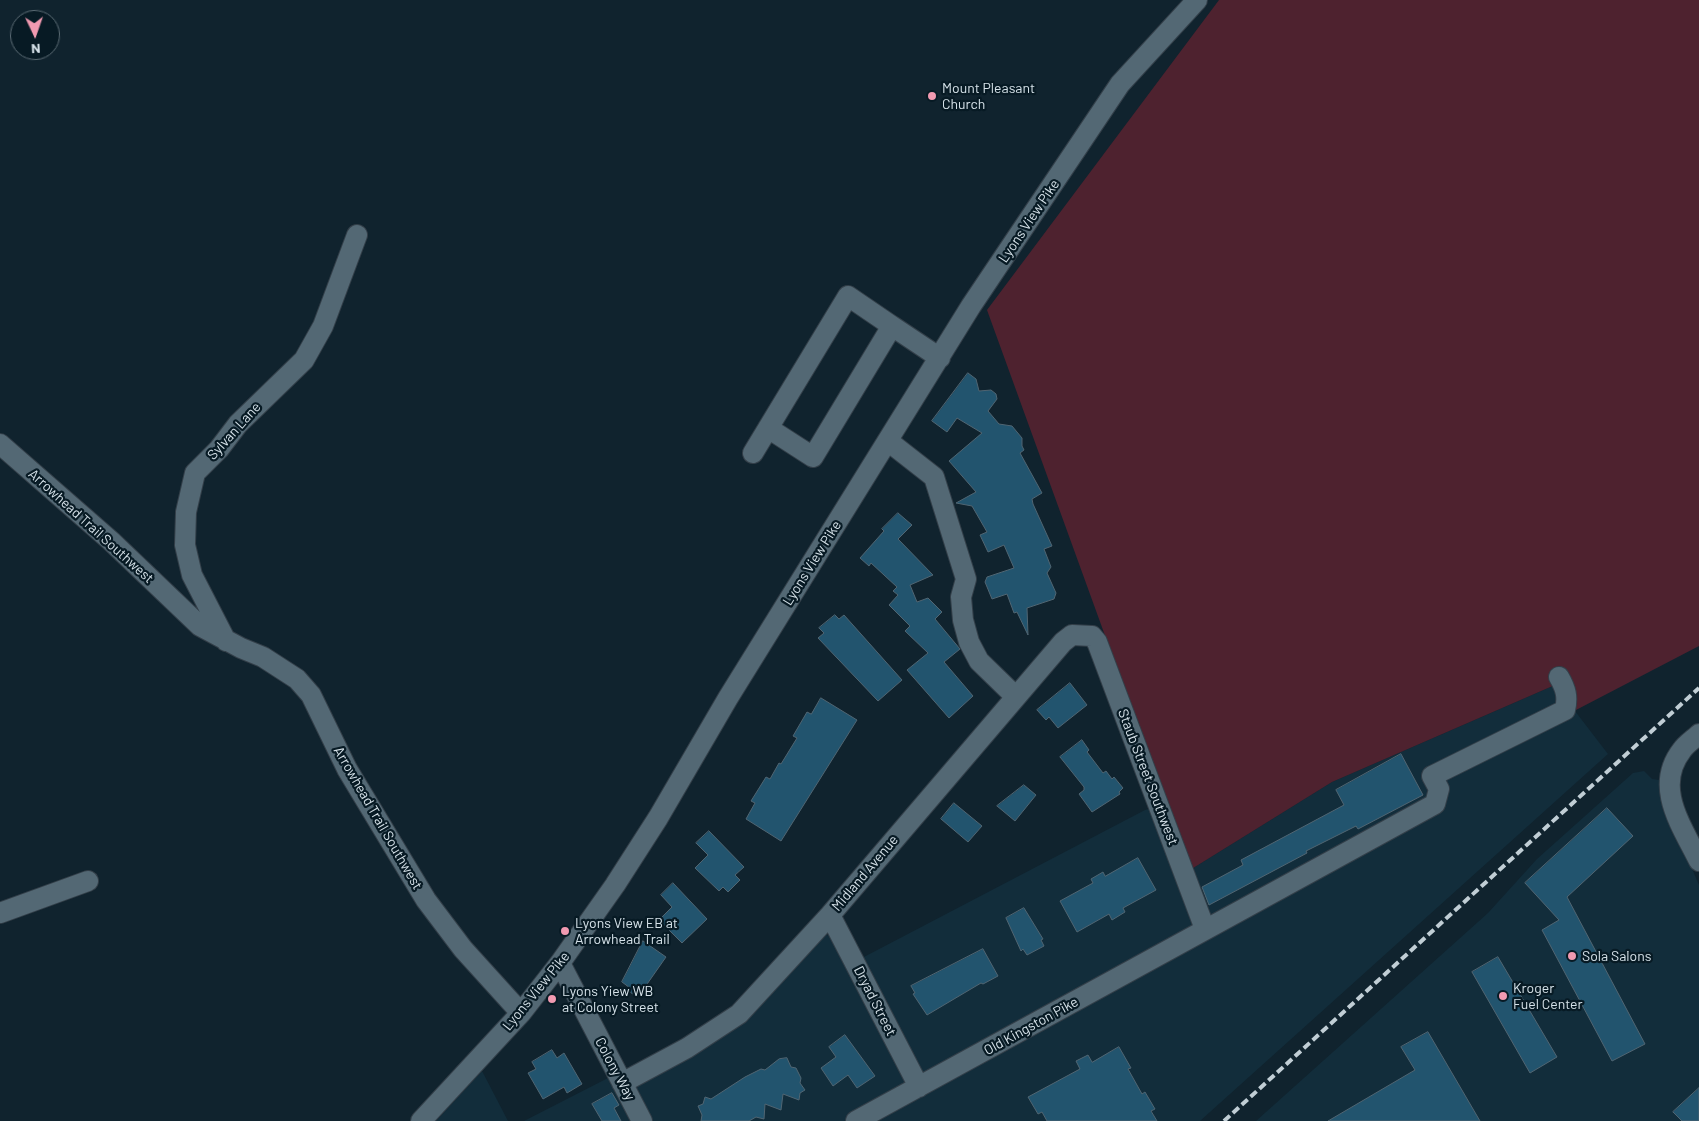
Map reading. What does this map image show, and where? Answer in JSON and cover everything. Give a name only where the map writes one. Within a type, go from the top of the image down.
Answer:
[{"type":"street","name":"Lyons View Pike","points":[[421,1121],[521,1013],[560,964],[658,818],[728,698],[971,306],[1120,84],[1197,0]]},
{"type":"street","name":"Sylvan Lane","points":[[226,641],[192,575],[184,545],[186,512],[196,473],[219,449],[238,424],[304,360],[323,326],[357,235]]},
{"type":"street","points":[[753,453],[848,296],[940,358]]},
{"type":"street","points":[[768,428],[813,457],[892,326]]},
{"type":"street","points":[[888,441],[934,477],[966,579],[962,597],[963,620],[969,642],[979,661],[1015,696]]},
{"type":"street","name":"Arrowhead Trail Southwest","points":[[0,444],[110,541],[200,626],[282,668],[297,679],[311,695],[347,769],[426,900],[463,950],[521,1013]]},
{"type":"street","name":"Midland Avenue","points":[[622,1083],[687,1048],[739,1014],[830,915],[1063,642],[1072,634],[1082,634]]},
{"type":"street","name":"Staub Street Southwest","points":[[1082,634],[1092,636],[1096,642],[1205,929]]},
{"type":"street","name":"Old Kingston Pike","points":[[856,1121],[1435,804],[1439,789],[1432,776],[1565,710],[1568,700],[1566,689],[1559,677]]},
{"type":"street","points":[[1699,734],[1682,750],[1668,776],[1670,797],[1699,861]]},
{"type":"street","points":[[0,913],[88,880]]},
{"type":"street","name":"Dryad Street","points":[[830,915],[919,1087]]},
{"type":"street","name":"Colony Way","points":[[560,964],[642,1121]]},
{"type":"shaded area","points":[[1219,0],[1699,0],[1699,646],[1576,710],[1555,685],[1332,782],[1190,870],[987,310]]},
{"type":"shaded area","points":[[1555,685],[1608,754],[1200,1121],[524,1121],[610,1077],[635,1085],[826,935],[832,936],[862,958],[1145,810],[1166,804],[1190,870],[1332,782]]},
{"type":"shaded area","points":[[1644,771],[1652,779],[1659,780],[1662,799],[1699,885],[1699,1121],[1256,1121],[1488,913],[1537,859],[1633,773]]},
{"type":"shaded area","points":[[482,1071],[508,1121],[435,1121],[437,1120]]},
{"type":"building","points":[[968,373],[976,379],[979,391],[991,390],[996,394],[997,399],[988,411],[999,424],[1012,426],[1022,438],[1024,450],[1020,453],[1042,493],[1032,499],[1052,546],[1044,549],[1051,567],[1047,573],[1056,593],[1054,599],[1027,608],[1028,635],[1017,612],[1014,613],[1007,594],[992,599],[985,582],[987,577],[1014,568],[1004,545],[988,552],[980,535],[987,532],[972,506],[956,503],[976,492],[949,461],[982,433],[957,418],[947,432],[932,421]]},
{"type":"building","points":[[898,513],[912,525],[898,539],[933,575],[910,585],[917,602],[928,598],[942,612],[935,619],[960,649],[944,662],[973,696],[949,718],[907,670],[928,653],[905,631],[910,626],[889,605],[898,595],[893,591],[897,587],[871,563],[869,566],[860,558],[884,531],[882,529]]},
{"type":"building","points":[[835,615],[839,619],[844,615],[902,680],[878,701],[818,638],[824,633],[819,628]]},
{"type":"building","points":[[1070,683],[1087,705],[1058,728],[1049,717],[1046,720],[1037,710]]},
{"type":"building","points":[[821,698],[857,720],[781,841],[746,819],[755,803],[751,801],[766,777],[770,779],[779,763],[781,764],[797,738],[793,736],[807,712],[811,714]]},
{"type":"building","points":[[1082,740],[1089,750],[1087,752],[1103,773],[1106,771],[1112,779],[1114,777],[1123,788],[1119,792],[1120,794],[1092,812],[1079,794],[1084,790],[1084,787],[1060,757]]},
{"type":"building","points":[[1401,754],[1423,795],[1358,829],[1356,826],[1306,851],[1307,853],[1209,905],[1202,887],[1243,865],[1241,860],[1344,805],[1336,790]]},
{"type":"building","points":[[1024,785],[1036,795],[1015,821],[997,806]]},
{"type":"building","points":[[954,803],[982,826],[968,842],[941,819]]},
{"type":"building","points":[[1607,808],[1633,836],[1567,897],[1645,1044],[1612,1061],[1542,930],[1559,920],[1525,883]]},
{"type":"building","points":[[709,831],[744,867],[735,875],[740,880],[728,892],[723,887],[719,891],[695,868],[708,855],[696,843]]},
{"type":"building","points":[[1138,858],[1156,890],[1123,908],[1125,912],[1112,920],[1109,914],[1077,932],[1060,901],[1093,883],[1091,879],[1103,872],[1105,876]]},
{"type":"building","points":[[673,883],[707,919],[682,943],[659,920],[672,907],[661,895]]},
{"type":"building","points":[[1024,908],[1043,939],[1041,940],[1044,946],[1027,955],[1023,949],[1021,951],[1006,918]]},
{"type":"building","points":[[643,941],[666,957],[638,997],[628,991],[630,988],[622,982]]},
{"type":"building","points":[[983,949],[998,976],[983,984],[981,983],[927,1015],[913,994],[915,993],[911,986]]},
{"type":"building","name":"Kroger Fuel Center","points":[[1498,957],[1557,1057],[1530,1073],[1472,972]]},
{"type":"building","points":[[1428,1032],[1480,1121],[1328,1121],[1415,1070],[1401,1047]]},
{"type":"building","points":[[845,1035],[875,1076],[857,1088],[848,1075],[833,1086],[821,1068],[836,1057],[829,1047]]},
{"type":"building","points":[[1119,1047],[1131,1068],[1128,1069],[1142,1094],[1145,1092],[1155,1109],[1151,1111],[1157,1121],[1047,1121],[1042,1112],[1038,1114],[1028,1097],[1080,1069],[1076,1061],[1088,1055],[1092,1062]]},
{"type":"building","points":[[552,1050],[557,1058],[564,1053],[582,1084],[567,1093],[564,1087],[543,1099],[528,1073],[536,1069],[532,1062]]},
{"type":"building","points":[[787,1058],[791,1067],[796,1068],[801,1078],[800,1083],[805,1090],[800,1093],[799,1100],[783,1094],[781,1110],[765,1104],[764,1119],[756,1117],[749,1121],[701,1121],[702,1115],[698,1106],[703,1104],[705,1097],[711,1099],[745,1077],[761,1069],[765,1070],[779,1059]]},
{"type":"building","points":[[1699,1088],[1699,1121],[1682,1121],[1673,1112]]},
{"type":"building","points":[[612,1093],[619,1105],[614,1108],[621,1121],[602,1121],[592,1104]]},
{"type":"railway","points":[[1224,1121],[1699,688]]},
{"type":"place","name":"Mount Pleasant Church","points":[[932,96]]},
{"type":"place","name":"Lyons View EB at Arrowhead Trail","points":[[565,931]]},
{"type":"place","name":"Sola Salons","points":[[1572,956]]},
{"type":"place","name":"Kroger Fuel Center","points":[[1503,996]]},
{"type":"place","name":"Lyons Yiew WB at Colony Street","points":[[552,999]]}]
